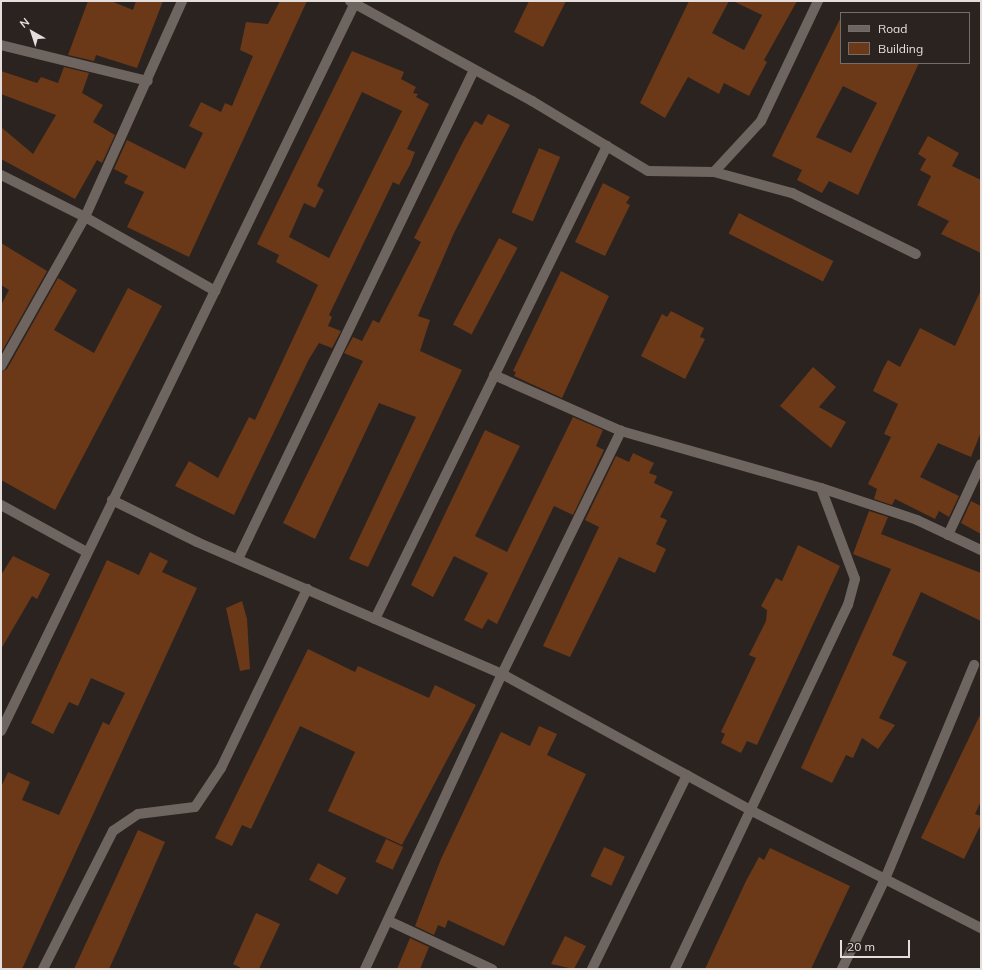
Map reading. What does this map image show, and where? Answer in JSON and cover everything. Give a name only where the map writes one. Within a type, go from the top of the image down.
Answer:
[{"type":"street","points":[[1,366],[85,217],[148,81],[182,1]]},
{"type":"street","points":[[714,172],[762,121],[818,1]]},
{"type":"street","points":[[1,731],[3,717],[87,552],[354,2],[607,146],[648,171],[714,172],[792,193],[916,254]]},
{"type":"street","points":[[1,45],[148,81]]},
{"type":"street","points":[[238,559],[474,70]]},
{"type":"street","points":[[375,619],[607,146]]},
{"type":"street","points":[[1,175],[85,217],[214,291]]},
{"type":"street","points":[[494,375],[621,431],[820,488],[917,520],[981,550]]},
{"type":"street","points":[[365,969],[389,921],[502,674],[621,431]]},
{"type":"street","points":[[948,535],[981,464]]},
{"type":"street","points":[[675,969],[752,811],[848,605],[855,579],[820,488]]},
{"type":"street","points":[[112,500],[238,559],[502,674],[752,811],[981,928]]},
{"type":"street","points":[[1,505],[87,552]]},
{"type":"street","points":[[43,969],[113,831],[138,814],[195,807],[221,768],[307,589]]},
{"type":"street","points":[[842,969],[885,879],[974,665]]},
{"type":"street","points":[[592,969],[687,775]]},
{"type":"street","points":[[389,921],[492,969]]},
{"type":"building","points":[[88,1],[111,1],[133,10],[136,1],[163,1],[137,68],[96,55],[94,61],[68,55]]},
{"type":"building","points":[[280,1],[307,1],[189,257],[127,227],[144,192],[124,183],[128,176],[114,169],[127,140],[185,169],[203,133],[189,126],[201,102],[221,112],[225,103],[232,106],[253,56],[240,50],[246,22],[268,24]]},
{"type":"building","points":[[529,1],[566,1],[543,47],[514,32]]},
{"type":"building","points":[[689,1],[729,1],[712,33],[744,50],[762,15],[733,1],[797,1],[764,60],[767,62],[749,96],[724,83],[719,94],[688,77],[665,118],[640,103]]},
{"type":"building","points":[[840,19],[840,64],[919,64],[858,195],[829,181],[822,193],[797,180],[802,170],[772,156]],"holes":[[[843,86],[877,103],[851,153],[816,137]]]},
{"type":"building","points":[[352,51],[404,72],[401,79],[416,87],[413,93],[418,94],[416,97],[429,104],[407,149],[415,152],[399,185],[393,182],[329,315],[332,317],[328,326],[341,331],[332,348],[319,343],[309,359],[234,515],[175,486],[189,461],[218,478],[249,417],[255,420],[318,285],[276,262],[279,255],[257,244]],"holes":[[[362,92],[402,111],[329,258],[289,237],[304,203],[315,208],[324,190],[317,186]]]},
{"type":"building","points":[[64,67],[89,73],[82,93],[103,105],[93,122],[115,135],[102,163],[97,160],[75,199],[1,159],[1,127],[33,154],[56,115],[1,94],[1,71],[37,83],[41,77],[58,83]]},
{"type":"building","points":[[488,114],[510,125],[454,233],[418,316],[430,320],[420,351],[462,370],[368,567],[349,559],[416,417],[379,403],[315,539],[283,523],[363,361],[344,353],[353,337],[362,341],[373,320],[379,323],[421,242],[414,238],[464,140],[475,121],[482,125]]},
{"type":"building","points":[[928,136],[959,153],[952,166],[981,180],[981,253],[941,234],[949,221],[917,205],[931,176],[920,170],[926,159],[918,154]]},
{"type":"building","points":[[539,148],[560,157],[533,221],[512,212]]},
{"type":"building","points":[[603,183],[630,197],[626,203],[630,205],[605,256],[575,242]]},
{"type":"building","points":[[739,213],[833,261],[823,282],[729,233]]},
{"type":"building","points":[[499,238],[518,248],[472,334],[453,325]]},
{"type":"building","points":[[1,243],[47,271],[1,353],[1,305],[9,290],[1,285]]},
{"type":"building","points":[[561,271],[609,296],[562,398],[514,376],[516,372],[513,371]]},
{"type":"building","points":[[58,278],[77,290],[54,330],[94,353],[128,288],[162,306],[55,510],[1,480],[1,372],[7,369]]},
{"type":"building","points":[[981,290],[981,432],[971,457],[938,443],[920,477],[959,496],[949,517],[939,511],[935,519],[895,499],[892,505],[874,499],[877,489],[868,484],[891,437],[884,434],[898,404],[873,391],[883,369],[888,360],[900,367],[920,328],[955,346]]},
{"type":"building","points":[[671,311],[704,328],[700,337],[705,339],[685,379],[641,356],[662,314],[667,317]]},
{"type":"building","points":[[813,367],[836,387],[819,407],[846,422],[831,448],[780,406]]},
{"type":"building","points":[[573,417],[603,430],[596,446],[604,450],[573,515],[554,506],[497,624],[488,619],[482,629],[464,620],[488,573],[454,556],[433,597],[411,585],[485,430],[520,446],[475,536],[507,552]]},
{"type":"building","points":[[633,453],[654,463],[649,473],[657,476],[654,483],[673,492],[660,517],[667,520],[656,544],[666,549],[655,573],[619,557],[570,657],[543,646],[599,527],[585,520],[616,456],[629,462]]},
{"type":"building","points":[[971,501],[981,506],[981,534],[961,523]]},
{"type":"building","points":[[869,511],[888,517],[881,534],[981,573],[981,621],[921,592],[892,655],[907,662],[879,718],[895,725],[878,749],[862,738],[853,758],[846,755],[832,783],[801,768],[891,569],[853,554]]},
{"type":"building","points":[[798,545],[840,566],[757,745],[747,741],[741,753],[721,743],[725,734],[721,732],[756,658],[749,655],[766,621],[767,610],[761,606],[776,578],[782,581]]},
{"type":"building","points":[[150,552],[168,561],[162,572],[197,588],[22,969],[1,969],[1,787],[8,772],[30,782],[22,800],[59,815],[103,722],[109,725],[125,693],[91,678],[78,706],[69,702],[53,734],[31,723],[107,560],[139,575]]},
{"type":"building","points":[[13,556],[50,574],[37,599],[32,596],[1,649],[1,575]]},
{"type":"building","points":[[242,601],[247,619],[250,669],[240,671],[226,608]]},
{"type":"building","points":[[308,649],[355,672],[358,666],[429,698],[435,685],[476,705],[402,845],[328,811],[355,752],[300,726],[251,829],[242,825],[232,846],[215,838]]},
{"type":"building","points":[[981,713],[981,801],[975,814],[981,816],[981,824],[964,859],[921,838]]},
{"type":"building","points":[[539,726],[557,734],[547,755],[586,774],[504,946],[448,920],[445,928],[438,925],[434,935],[415,926],[441,859],[501,732],[530,746]]},
{"type":"building","points":[[138,830],[165,842],[109,969],[74,969]]},
{"type":"building","points":[[386,839],[403,847],[393,870],[375,862]]},
{"type":"building","points":[[604,847],[625,857],[611,886],[590,876]]},
{"type":"building","points":[[770,848],[850,886],[811,969],[705,969],[746,881],[759,857],[764,860]]},
{"type":"building","points":[[318,863],[346,878],[337,895],[309,880]]},
{"type":"building","points":[[256,913],[280,924],[259,969],[243,969],[233,964]]},
{"type":"building","points":[[565,936],[586,946],[574,969],[551,964]]},
{"type":"building","points":[[410,938],[429,947],[420,969],[397,969]]}]
